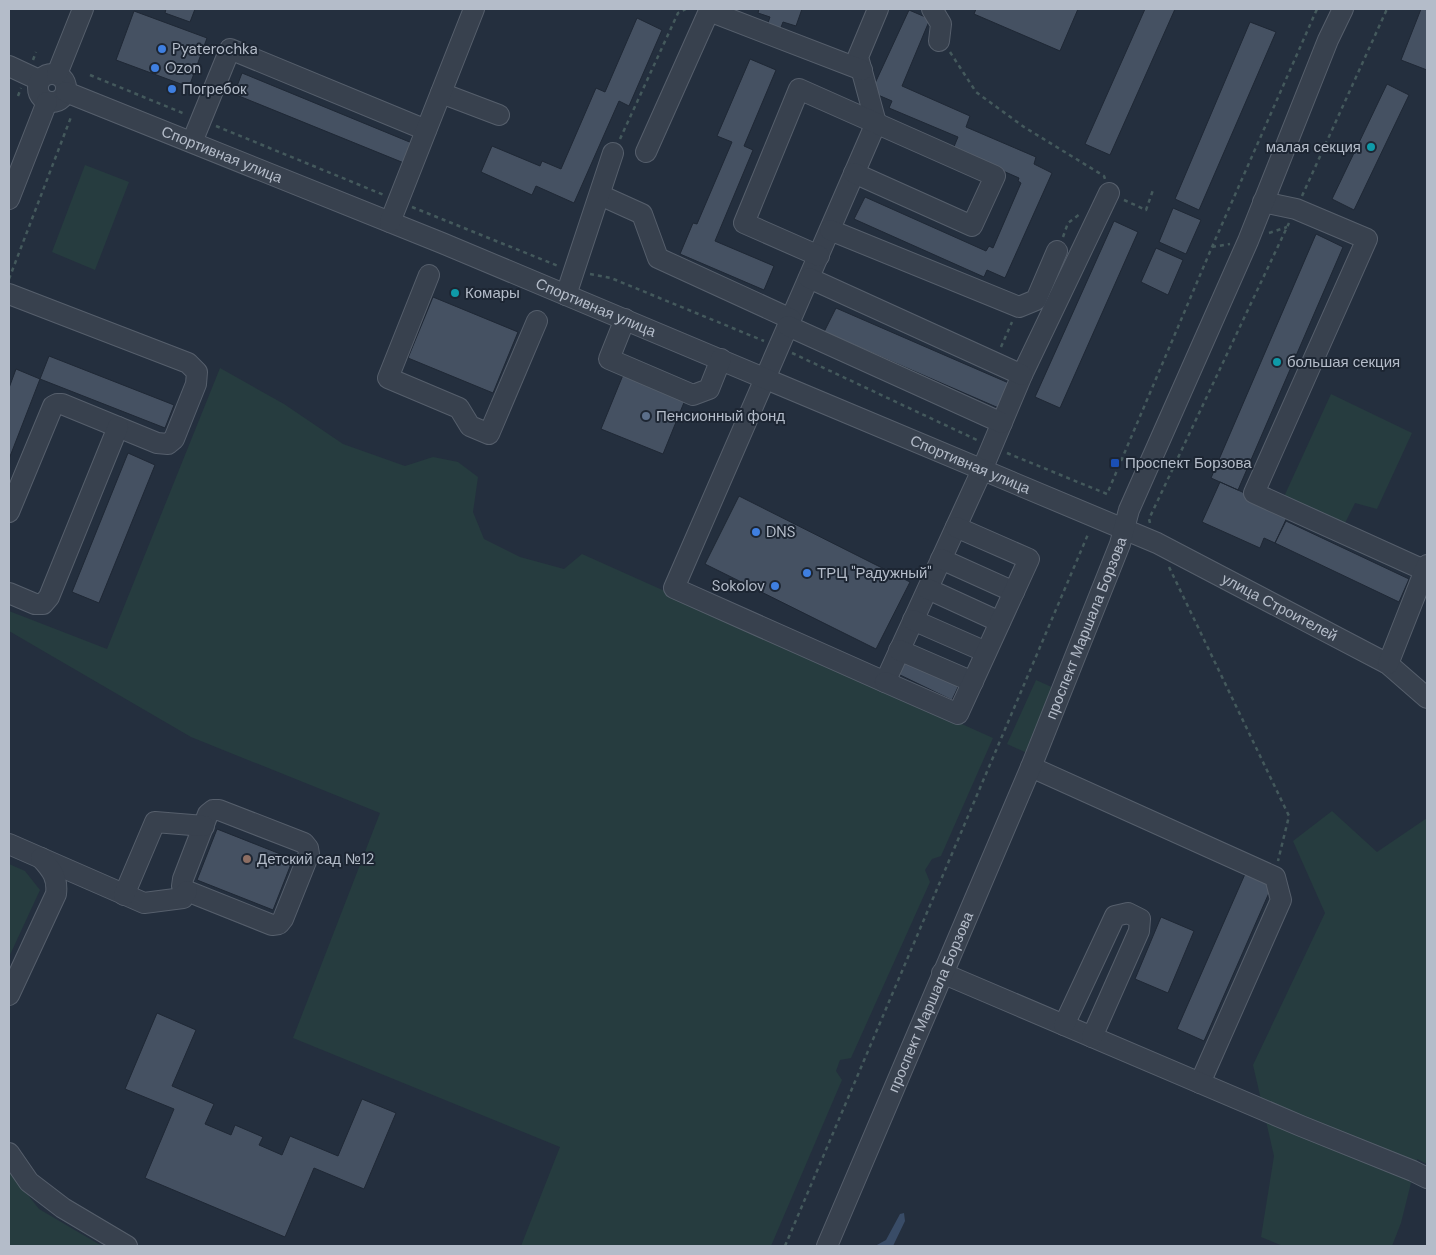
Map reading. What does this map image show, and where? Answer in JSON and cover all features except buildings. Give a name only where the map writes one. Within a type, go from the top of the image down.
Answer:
[{"type":"street","points":[[9,66],[48,77],[63,78],[66,92],[62,99],[55,102],[47,102],[40,97],[37,89],[48,77],[83,9]]},
{"type":"street","points":[[390,222],[474,9]]},
{"type":"street","points":[[878,9],[858,57],[876,123],[674,588],[958,714],[1028,559],[956,527]]},
{"type":"street","points":[[932,9],[941,24],[939,41]]},
{"type":"street","name":"проспект Маршала Борзова","points":[[827,1246],[1031,767],[1124,530],[1129,510],[1248,241],[1328,40],[1343,9]]},
{"type":"street","points":[[646,152],[709,11],[862,70]]},
{"type":"street","points":[[192,142],[230,49],[426,130]]},
{"type":"street","points":[[818,256],[744,223],[799,89],[994,176],[972,226],[854,173]]},
{"type":"street","name":"Спортивная улица","points":[[66,92],[625,319],[1124,530]]},
{"type":"street","points":[[441,93],[498,115]]},
{"type":"street","points":[[9,199],[47,102]]},
{"type":"street","points":[[566,295],[613,154]]},
{"type":"street","points":[[885,682],[982,470],[1022,375],[1109,193]]},
{"type":"street","points":[[600,195],[642,214],[658,258],[1002,422]]},
{"type":"street","points":[[1263,202],[1296,210],[1367,239],[1254,493],[1426,568],[1388,664]]},
{"type":"street","points":[[830,230],[1019,307],[1036,300],[1057,251]]},
{"type":"street","points":[[428,275],[388,378],[459,408],[470,426],[489,434],[537,321]]},
{"type":"street","points":[[809,278],[1022,375]]},
{"type":"street","points":[[9,294],[188,363],[197,372],[196,384],[174,439],[168,444],[156,444],[62,404],[53,406],[9,512]]},
{"type":"street","points":[[625,319],[609,359],[693,395],[710,389],[721,359]]},
{"type":"street","points":[[9,593],[34,604],[43,604],[48,598],[118,427]]},
{"type":"street","name":"улица Строителей","points":[[1124,530],[1157,543],[1388,664],[1427,698]]},
{"type":"street","points":[[941,559],[1014,592]]},
{"type":"street","points":[[928,589],[1000,622]]},
{"type":"street","points":[[913,620],[986,652]]},
{"type":"street","points":[[899,650],[973,682]]},
{"type":"street","points":[[1031,767],[1275,877],[1281,900],[1200,1083]]},
{"type":"street","points":[[213,810],[219,810],[304,843],[308,848],[309,854],[283,919],[279,924],[272,925],[188,892],[182,886],[204,826],[208,814],[213,810]]},
{"type":"street","points":[[124,895],[154,822],[204,826]]},
{"type":"street","points":[[9,844],[144,903],[183,898],[188,892]]},
{"type":"street","points":[[9,994],[56,894],[57,883],[53,870],[40,857]]},
{"type":"street","points":[[1064,1025],[1115,916],[1128,913],[1140,919],[1139,931],[1092,1037]]},
{"type":"street","points":[[942,973],[1427,1178]]},
{"type":"street","points":[[9,1153],[29,1182],[64,1208],[127,1246]]},
{"type":"path","points":[[613,154],[678,13],[686,9]]},
{"type":"path","points":[[90,75],[562,268],[611,278],[778,348],[992,447],[1107,494],[1216,238],[1317,9]]},
{"type":"path","points":[[1275,877],[1289,816],[1157,543],[1149,519],[1296,210],[1387,9]]},
{"type":"path","points":[[939,41],[946,44],[976,92],[1024,127],[1104,176],[1109,193],[1146,210],[1153,190]]},
{"type":"path","points":[[9,281],[71,117]]},
{"type":"path","points":[[995,362],[1019,307]]},
{"type":"path","points":[[785,1246],[1089,532]]},
{"type":"green space","points":[[85,165],[129,182],[95,270],[52,252]]},
{"type":"green space","points":[[220,368],[284,404],[343,444],[405,466],[433,457],[458,462],[478,477],[473,512],[484,539],[520,557],[564,569],[582,554],[993,738],[941,856],[932,859],[925,870],[930,882],[851,1058],[840,1060],[836,1071],[842,1080],[771,1246],[521,1246],[560,1147],[293,1038],[380,813],[191,737],[9,631],[9,611],[107,649]]},
{"type":"green space","points":[[1331,394],[1412,433],[1377,509],[1355,503],[1342,529],[1282,501]]},
{"type":"green space","points":[[1036,680],[1056,689],[1027,753],[1007,744]]},
{"type":"green space","points":[[1332,811],[1377,852],[1427,818],[1427,1164],[1417,1159],[1401,1223],[1392,1246],[1283,1246],[1261,1237],[1274,1156],[1253,1065],[1325,913],[1293,841]]},
{"type":"green space","points":[[9,864],[25,871],[40,890],[9,957]]},
{"type":"green space","points":[[9,1171],[39,1209],[102,1246],[9,1246]]},
{"type":"water","points":[[904,1213],[905,1221],[893,1246],[875,1246],[886,1240],[900,1214]]},
{"type":"place","name":"Pyaterochka","points":[[162,49]]},
{"type":"place","name":"Ozon","points":[[155,68]]},
{"type":"place","name":"Погребок","points":[[172,89]]},
{"type":"place","name":"малая секция","points":[[1371,147]]},
{"type":"place","name":"Комары","points":[[455,293]]},
{"type":"place","name":"большая секция","points":[[1277,362]]},
{"type":"place","name":"Пенсионный фонд","points":[[646,416]]},
{"type":"place","name":"Проспект Борзова","points":[[1115,463]]},
{"type":"place","name":"DNS","points":[[756,532]]},
{"type":"place","name":"ТРЦ \"Радужный\"","points":[[807,573]]},
{"type":"place","name":"Sokolov","points":[[775,586]]},
{"type":"place","name":"Детский сад №12","points":[[247,859]]}]
